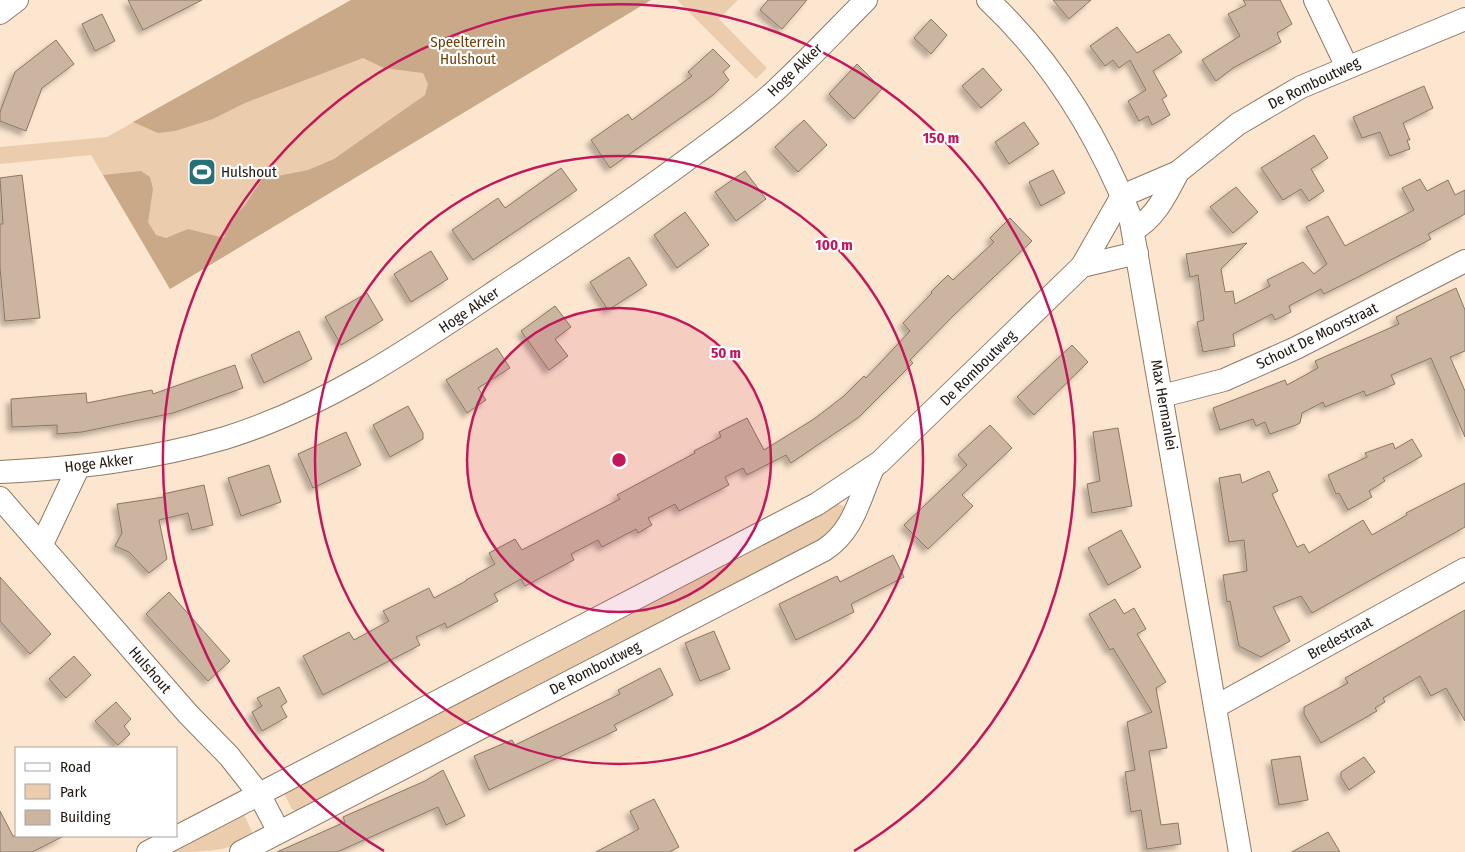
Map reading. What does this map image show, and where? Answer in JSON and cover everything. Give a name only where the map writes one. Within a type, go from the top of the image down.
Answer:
[{"type":"street","points":[[0,12],[17,0]]},
{"type":"street","name":"Hoge Akker","points":[[0,472],[78,468],[129,461],[226,437],[336,393],[394,360],[629,203],[776,90],[866,0]]},
{"type":"street","name":"Max Hermanlei","points":[[988,0],[1035,51],[1070,99],[1090,132],[1122,196],[1133,230],[1240,852]]},
{"type":"street","points":[[1315,0],[1347,67]]},
{"type":"street","name":"De Romboutweg","points":[[178,836],[817,504],[873,468],[936,410],[1082,266],[1122,196],[1178,172],[1238,124],[1268,105],[1347,67],[1465,19]]},
{"type":"street","name":"De Romboutweg","points":[[1133,230],[1150,216],[1163,200],[1178,172]]},
{"type":"street","points":[[1082,266],[1137,253]]},
{"type":"street","name":"Schout De Moorstraat","points":[[1162,396],[1224,380],[1287,352],[1465,261]]},
{"type":"street","points":[[42,544],[78,468]]},
{"type":"street","name":"De Romboutweg","points":[[241,852],[824,550],[843,535],[852,522],[873,468]]},
{"type":"street","name":"Hulshout","points":[[0,498],[188,714],[229,756],[259,794]]},
{"type":"street","name":"Bredestraat","points":[[1216,707],[1465,569]]},
{"type":"street","points":[[259,794],[279,832]]},
{"type":"street","name":"De Romboutweg","points":[[148,852],[177,837]]},
{"type":"green space","name":"Speelterrein Hulshout","points":[[351,0],[651,0],[170,289],[91,155],[0,164],[0,147],[107,137]]},
{"type":"green space","name":"Speelterrein Hulshout","points":[[351,0],[651,0],[170,289],[103,175],[141,171],[150,177],[153,189],[148,222],[156,235],[166,238],[188,229],[224,238],[227,224],[245,205],[262,179],[308,170],[334,159],[425,95],[428,84],[423,73],[384,68],[363,58],[245,103],[213,119],[175,131],[158,133],[133,122]]},
{"type":"green space","points":[[677,0],[738,0],[719,19],[767,68],[756,79]]},
{"type":"green space","points":[[838,504],[846,507],[833,535],[302,814],[292,809],[284,794]]},
{"type":"green space","points":[[244,815],[253,834],[246,840],[228,848],[216,850],[172,852]]},
{"type":"building","points":[[128,0],[202,0],[143,30]]},
{"type":"building","points":[[768,0],[807,0],[782,29],[760,10]]},
{"type":"building","points":[[1053,0],[1091,0],[1069,19]]},
{"type":"building","points":[[1243,0],[1280,0],[1292,24],[1277,33],[1281,42],[1233,68],[1216,81],[1202,60],[1240,36],[1228,14],[1246,5]]},
{"type":"building","points":[[102,14],[115,41],[95,51],[82,24]]},
{"type":"building","points":[[931,19],[947,35],[931,54],[914,38]]},
{"type":"building","points":[[1117,27],[1137,53],[1169,34],[1182,52],[1153,71],[1167,96],[1162,99],[1170,115],[1152,125],[1148,116],[1139,121],[1128,101],[1146,90],[1130,60],[1119,68],[1113,60],[1105,66],[1090,46]]},
{"type":"building","points":[[56,40],[74,64],[42,88],[26,131],[0,121],[0,112],[15,72]]},
{"type":"building","points":[[713,49],[730,66],[723,72],[729,80],[713,95],[610,168],[591,140],[628,114],[632,120],[692,76],[688,72]]},
{"type":"building","points":[[857,64],[882,89],[854,119],[829,94]]},
{"type":"building","points":[[983,68],[1002,90],[981,108],[962,86]]},
{"type":"building","points":[[1424,86],[1433,108],[1403,123],[1410,140],[1407,140],[1410,149],[1390,156],[1380,132],[1362,138],[1353,117]]},
{"type":"building","points":[[804,120],[827,145],[798,172],[775,147]]},
{"type":"building","points":[[1024,122],[1039,144],[1009,164],[995,142]]},
{"type":"building","points":[[1314,135],[1328,158],[1311,169],[1324,191],[1309,201],[1301,189],[1283,200],[1261,168]]},
{"type":"building","points":[[561,168],[577,190],[473,260],[452,230],[498,198],[505,208]]},
{"type":"building","points":[[1053,170],[1065,193],[1041,206],[1029,182]]},
{"type":"building","points":[[745,171],[766,199],[736,221],[715,192]]},
{"type":"building","points":[[22,175],[40,318],[5,321],[0,268],[0,224],[3,224],[0,178]]},
{"type":"building","points":[[1420,179],[1427,191],[1448,180],[1455,195],[1465,190],[1465,214],[1428,234],[1431,239],[1324,294],[1321,289],[1289,306],[1291,312],[1275,320],[1272,314],[1233,334],[1235,346],[1203,352],[1197,322],[1204,320],[1198,275],[1190,277],[1186,254],[1247,243],[1221,269],[1225,292],[1233,291],[1235,304],[1270,286],[1267,280],[1303,262],[1314,274],[1327,264],[1306,227],[1328,216],[1345,246],[1414,210],[1402,188]]},
{"type":"building","points":[[1236,187],[1258,212],[1233,233],[1210,207]]},
{"type":"building","points":[[685,212],[709,245],[677,268],[654,235]]},
{"type":"building","points":[[1010,218],[1032,241],[954,315],[910,360],[913,363],[859,417],[791,463],[786,455],[747,475],[743,468],[725,477],[729,485],[679,511],[675,504],[648,518],[652,525],[638,533],[636,529],[602,547],[598,540],[571,554],[574,560],[525,586],[521,579],[494,594],[498,601],[447,628],[445,623],[416,637],[420,645],[323,695],[303,656],[349,632],[354,640],[389,621],[383,611],[429,588],[434,598],[495,564],[489,553],[515,539],[522,550],[620,499],[617,495],[695,453],[694,451],[721,437],[719,432],[747,418],[764,450],[814,419],[844,396],[864,376],[866,378],[910,331],[903,323],[948,275],[953,280],[994,242],[990,238]]},
{"type":"building","points":[[431,251],[448,279],[411,302],[394,274]]},
{"type":"building","points":[[629,257],[647,285],[608,310],[590,282]]},
{"type":"building","points":[[1456,288],[1465,310],[1465,351],[1450,357],[1465,391],[1465,437],[1431,358],[1391,375],[1395,384],[1366,396],[1364,391],[1325,407],[1323,402],[1302,413],[1300,423],[1270,434],[1265,422],[1256,426],[1253,419],[1220,430],[1213,408],[1285,380],[1287,385],[1318,368],[1315,361],[1399,324],[1396,317]]},
{"type":"building","points":[[367,293],[383,320],[341,345],[325,317]]},
{"type":"building","points":[[555,306],[571,327],[555,339],[568,356],[549,370],[521,331]]},
{"type":"building","points":[[299,331],[312,359],[264,383],[251,355]]},
{"type":"building","points":[[1072,345],[1088,362],[1034,415],[1017,397]]},
{"type":"building","points":[[497,348],[510,368],[478,388],[486,400],[467,413],[446,380]]},
{"type":"building","points":[[235,365],[243,388],[173,413],[82,432],[57,434],[57,425],[12,427],[11,399],[86,393],[87,403],[152,390],[153,394]]},
{"type":"building","points":[[408,406],[423,433],[423,439],[390,457],[373,425]]},
{"type":"building","points":[[990,425],[1012,448],[962,495],[973,506],[928,549],[904,525],[967,465],[958,455]]},
{"type":"building","points":[[1118,428],[1132,506],[1092,513],[1087,484],[1100,481],[1093,432]]},
{"type":"building","points":[[346,432],[361,465],[313,488],[298,454]]},
{"type":"building","points":[[1412,439],[1422,456],[1383,478],[1385,481],[1369,491],[1372,497],[1348,510],[1339,493],[1336,494],[1328,475],[1367,457],[1365,453],[1393,443],[1395,449]]},
{"type":"building","points":[[269,465],[281,502],[241,516],[228,478]]},
{"type":"building","points":[[1269,471],[1278,491],[1272,494],[1297,547],[1304,544],[1309,553],[1363,520],[1372,535],[1407,515],[1406,513],[1465,483],[1465,527],[1312,613],[1301,596],[1273,607],[1290,641],[1261,657],[1239,646],[1230,601],[1227,602],[1223,575],[1247,571],[1244,540],[1229,542],[1219,478],[1240,474],[1242,483]]},
{"type":"building","points":[[204,485],[213,525],[192,530],[188,513],[159,520],[167,559],[149,573],[129,552],[115,546],[122,533],[117,504],[164,497],[163,494]]},
{"type":"building","points":[[1121,530],[1141,567],[1108,585],[1088,548]]},
{"type":"building","points":[[893,555],[904,577],[851,604],[854,612],[796,640],[779,604],[837,576],[840,582]]},
{"type":"building","points":[[0,577],[51,634],[30,654],[0,621]]},
{"type":"building","points":[[169,592],[230,661],[208,681],[146,614]]},
{"type":"building","points":[[1115,599],[1124,614],[1134,608],[1146,629],[1137,634],[1166,682],[1156,688],[1167,748],[1149,751],[1161,825],[1178,823],[1181,844],[1147,849],[1141,810],[1131,812],[1125,772],[1135,770],[1127,722],[1152,712],[1113,648],[1110,650],[1089,614]]},
{"type":"building","points":[[1465,610],[1465,721],[1446,688],[1431,696],[1420,676],[1383,698],[1385,702],[1375,708],[1377,711],[1321,743],[1304,714],[1304,707],[1348,683],[1345,678]]},
{"type":"building","points":[[714,631],[730,669],[700,681],[685,643]]},
{"type":"building","points":[[74,656],[91,675],[66,698],[49,679]]},
{"type":"building","points":[[660,668],[673,695],[614,725],[617,730],[489,790],[474,756],[512,740],[515,745],[620,694],[618,690]]},
{"type":"building","points":[[279,687],[287,702],[281,706],[287,717],[262,731],[252,712],[262,706],[257,698]]},
{"type":"building","points":[[116,702],[131,719],[124,726],[130,734],[118,745],[95,721]]},
{"type":"building","points":[[1300,756],[1308,800],[1279,805],[1271,760]]},
{"type":"building","points":[[1364,757],[1375,772],[1349,790],[1341,777],[1341,772]]},
{"type":"building","points":[[443,770],[465,816],[446,825],[438,807],[337,852],[277,852],[345,822],[343,817],[425,781]]},
{"type":"building","points":[[654,799],[679,847],[669,852],[596,852],[639,829],[630,811]]},
{"type":"building","points":[[0,811],[15,837],[62,837],[32,852],[0,852]]},
{"type":"building","points":[[1328,832],[1340,852],[1292,852]]},
{"type":"place","name":"Hulshout","points":[[202,172]]}]
